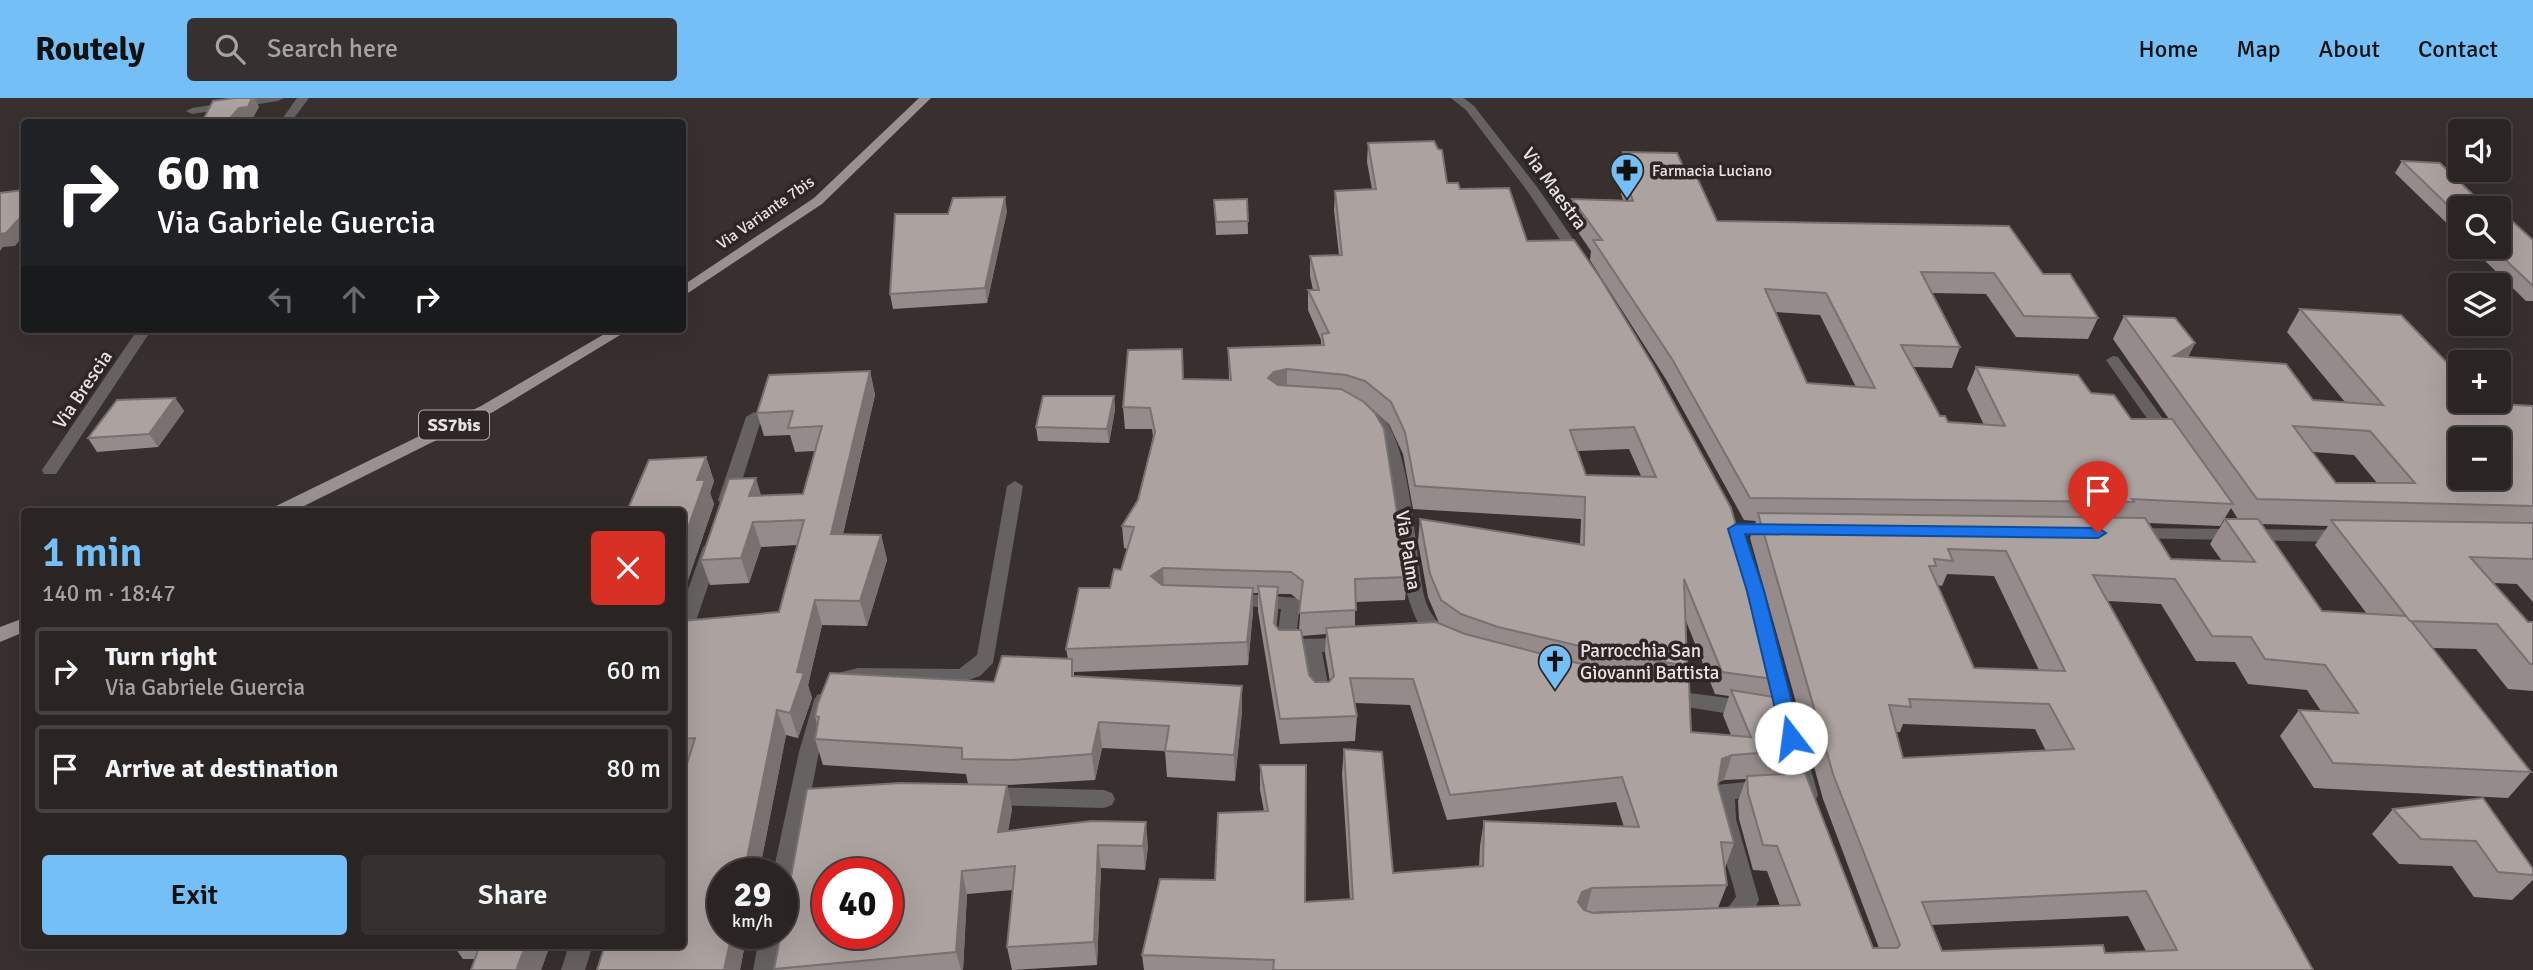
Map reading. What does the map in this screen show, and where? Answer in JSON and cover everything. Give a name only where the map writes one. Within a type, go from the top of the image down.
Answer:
[{"type":"main road","name":"Via Variante 7bis","points":[[686,290],[818,201],[925,98]]},
{"type":"main road","name":"SS7bis","points":[[286,508],[487,409],[616,333]]},
{"type":"main road","points":[[0,635],[21,626]]},
{"type":"street","points":[[192,111],[278,98]]},
{"type":"street","points":[[287,119],[303,98]]},
{"type":"street","name":"Via Maestra","points":[[1457,98],[1470,108],[1533,190],[1592,276]]},
{"type":"street","name":"Via Brescia","points":[[50,470],[142,333]]},
{"type":"street","points":[[2113,360],[2176,447]]},
{"type":"street","name":"Via Palma","points":[[1349,403],[1362,407],[1373,415],[1385,429],[1394,450],[1415,596],[1419,610],[1436,636]]},
{"type":"street","points":[[686,624],[754,417]]},
{"type":"street","points":[[787,858],[818,719],[832,683],[858,675],[960,676],[973,671],[986,658],[1015,486]]},
{"type":"street","points":[[1726,510],[1736,529],[1755,591],[1785,715],[1814,813]]},
{"type":"street","points":[[2222,513],[2238,535]]},
{"type":"street","points":[[1736,529],[1791,530]]},
{"type":"street","points":[[2112,533],[2358,536]]},
{"type":"street","points":[[1212,599],[1291,603],[1286,647],[1366,641]]},
{"type":"street","points":[[1408,638],[1436,636],[1454,645]]},
{"type":"street","points":[[1311,645],[1321,700]]},
{"type":"street","points":[[1648,693],[1785,715]]},
{"type":"street","points":[[1705,923],[1731,922],[1748,900],[1744,875],[1731,841],[1724,791],[1804,786]]},
{"type":"street","points":[[959,796],[1104,799]]},
{"type":"street","points":[[799,802],[826,800]]},
{"type":"street","points":[[573,970],[580,949]]},
{"type":"street","points":[[765,970],[769,949]]},
{"type":"building","points":[[252,98],[248,107],[239,108],[230,119],[204,119],[213,101]]},
{"type":"building","points":[[1434,141],[1438,149],[1442,150],[1447,183],[1458,183],[1460,189],[1509,188],[1527,241],[1574,240],[1653,365],[1731,508],[1780,680],[1722,672],[1684,579],[1687,666],[1601,651],[1498,627],[1461,614],[1441,600],[1430,574],[1420,519],[1584,545],[1585,497],[1415,486],[1405,432],[1391,402],[1365,381],[1346,375],[1287,369],[1274,372],[1268,378],[1278,385],[1341,389],[1364,402],[1375,413],[1384,429],[1407,577],[1355,579],[1356,610],[1299,613],[1303,581],[1291,572],[1163,568],[1151,576],[1162,585],[1253,588],[1247,642],[1066,649],[1079,588],[1110,588],[1114,569],[1121,570],[1134,527],[1122,526],[1138,500],[1155,432],[1150,408],[1123,407],[1128,350],[1182,349],[1183,379],[1231,380],[1228,348],[1324,345],[1322,334],[1329,333],[1308,290],[1319,290],[1310,256],[1342,255],[1335,191],[1376,189],[1368,143]],"holes":[[[1634,427],[1656,477],[1586,475],[1570,430]]]},
{"type":"building","points":[[1623,152],[1677,153],[1686,173],[1695,173],[1717,221],[2009,226],[2043,274],[2070,274],[2098,318],[2024,316],[1994,273],[1921,272],[1960,347],[1901,345],[1940,416],[1945,416],[1948,422],[2005,426],[1976,367],[2078,375],[2091,393],[2114,395],[2131,419],[2172,419],[2233,504],[2132,499],[2134,502],[1750,498],[1672,359],[1593,240],[1602,240],[1572,199],[1633,201],[1624,174],[1631,174]],"holes":[[[1765,289],[1826,293],[1875,388],[1807,383]]]},
{"type":"building","points":[[2402,161],[2440,163],[2448,171],[2448,182],[2460,182],[2474,196],[2448,196],[2448,205]]},
{"type":"building","points":[[21,190],[21,219],[6,233],[0,234],[0,193]]},
{"type":"building","points":[[1005,197],[985,288],[890,294],[895,214],[948,214],[953,198]]},
{"type":"building","points":[[1247,199],[1248,221],[1216,222],[1214,200]]},
{"type":"building","points":[[2511,220],[2533,240],[2533,286],[2505,259],[2511,259]]},
{"type":"building","points":[[2300,309],[2401,315],[2448,364],[2448,413],[2511,413],[2511,405],[2533,406],[2533,506],[2257,499],[2124,316],[2175,318],[2195,343],[2174,356],[2286,364],[2313,400],[2383,405]],"holes":[[[2293,426],[2370,431],[2415,483],[2336,483]]]},
{"type":"building","points":[[870,371],[831,534],[881,535],[860,601],[815,600],[797,672],[804,673],[790,713],[777,710],[747,858],[707,858],[707,949],[729,949],[724,970],[597,970],[604,949],[686,949],[686,767],[695,738],[686,739],[686,621],[779,612],[804,520],[753,522],[741,558],[701,560],[729,479],[756,478],[749,496],[803,494],[822,426],[788,428],[793,411],[757,413],[769,375]]},
{"type":"building","points":[[1043,396],[1114,396],[1107,429],[1036,427]]},
{"type":"building","points":[[175,398],[149,434],[88,438],[117,400]]},
{"type":"building","points":[[706,457],[697,480],[705,480],[686,534],[686,508],[628,508],[649,460]]},
{"type":"building","points":[[1758,513],[2145,518],[2171,559],[2255,562],[2225,519],[2258,519],[2322,611],[2407,616],[2531,772],[2333,763],[2299,710],[2358,713],[2325,665],[2265,659],[2251,637],[2212,636],[2175,579],[2093,575],[2313,970],[1273,970],[1274,960],[1142,955],[1160,879],[1215,880],[1218,813],[1268,811],[1260,765],[1306,765],[1305,902],[1353,899],[1344,749],[1382,752],[1393,873],[1483,866],[1484,821],[1639,827],[1622,777],[1450,795],[1413,679],[1350,678],[1357,716],[1280,719],[1258,586],[1278,587],[1274,623],[1279,630],[1301,630],[1309,675],[1315,682],[1329,682],[1334,676],[1326,628],[1436,622],[1465,634],[1577,663],[1689,682],[1691,732],[1751,737],[1731,690],[1786,699],[1799,750],[1732,755],[1722,759],[1718,785],[1734,843],[1721,842],[1727,885],[1592,888],[1582,892],[1578,902],[1584,910],[1593,913],[1800,905],[1777,846],[1763,845],[1748,793],[1747,776],[1805,773],[1873,948],[1897,948],[1900,945],[1833,774]],"holes":[[[1948,549],[2006,551],[2065,671],[1974,668],[1929,566],[1936,566],[1934,559],[1953,561]],[[1909,699],[2049,704],[2074,749],[1903,758],[1889,705],[1911,707]],[[2146,891],[2177,950],[2105,953],[2103,945],[1942,951],[1922,902]]]},
{"type":"building","points":[[2331,520],[2533,523],[2533,559],[2470,557],[2528,622],[2533,622],[2533,664],[2530,664],[2497,624],[2410,621]]},
{"type":"building","points":[[1002,656],[1072,659],[1072,676],[1242,686],[1234,755],[1165,751],[1169,726],[1099,722],[1092,754],[1011,760],[962,759],[962,748],[815,739],[819,717],[815,716],[830,673],[994,682]]},
{"type":"building","points":[[900,783],[1007,785],[998,832],[1091,821],[1146,822],[1143,846],[1098,845],[1094,942],[1007,947],[1015,866],[962,871],[956,952],[774,969],[778,949],[798,949],[798,858],[794,858],[807,789]]},
{"type":"building","points":[[2483,798],[2533,869],[2533,875],[2498,872],[2476,841],[2421,839],[2393,809]]},
{"type":"building","points":[[479,949],[524,949],[516,970],[471,970]]},
{"type":"place","name":"Farmacia Luciano","points":[[1627,200]]},
{"type":"place","name":"Parrocchia San Giovanni Battista","points":[[1555,691]]},
{"type":"route","points":[[1791,738],[1755,591],[1736,529],[2098,533]]}]
